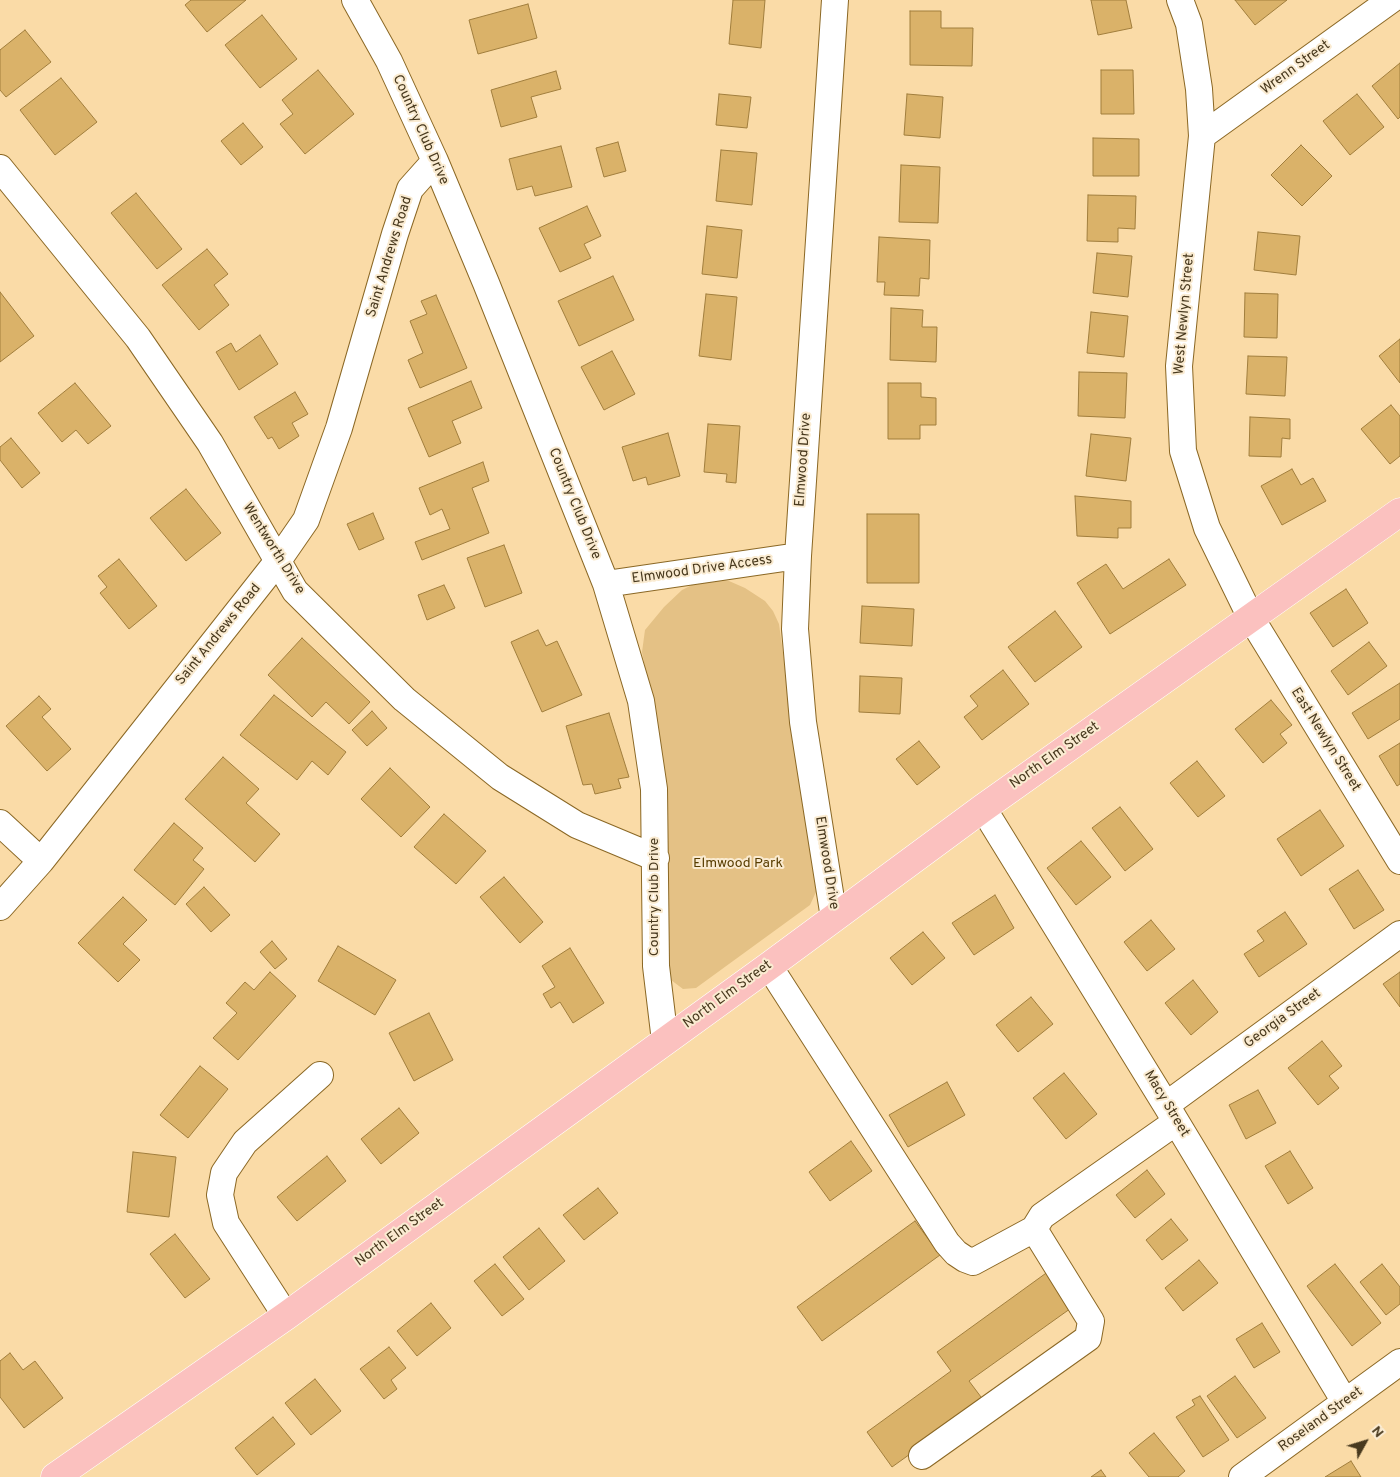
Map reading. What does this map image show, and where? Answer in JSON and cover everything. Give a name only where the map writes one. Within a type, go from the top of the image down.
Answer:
[{"type":"main road","name":"North Elm Street","points":[[55,1477],[286,1316],[769,966],[983,808],[1400,512]]},
{"type":"street","name":"Elmwood Drive","points":[[834,918],[803,722],[795,629],[798,556],[835,0]]},
{"type":"street","name":"West Newlyn Street","points":[[1180,0],[1189,24],[1199,89],[1202,136],[1178,366],[1183,451],[1208,528],[1251,618]]},
{"type":"street","name":"Wrenn Street","points":[[1202,136],[1391,0]]},
{"type":"street","name":"Country Club Drive","points":[[358,2],[389,61],[436,161],[486,283],[606,584],[641,701],[654,789],[656,966],[665,1041]]},
{"type":"street","name":"Saint Andrews Road","points":[[0,907],[41,862],[277,562],[306,520],[339,428],[395,234],[410,190],[436,161]]},
{"type":"street","name":"Wentworth Drive","points":[[0,168],[138,338],[210,443],[295,591],[404,699],[500,777],[577,824],[656,858]]},
{"type":"street","name":"Elmwood Drive Access","points":[[606,584],[798,556]]},
{"type":"street","name":"East Newlyn Street","points":[[1251,618],[1400,861]]},
{"type":"street","name":"Macy Street","points":[[983,808],[1171,1113],[1345,1402]]},
{"type":"street","points":[[0,823],[41,862]]},
{"type":"street","name":"Georgia Street","points":[[1034,1229],[1042,1216],[1400,934]]},
{"type":"street","points":[[769,966],[956,1253],[974,1262],[1034,1229],[1091,1322],[1088,1338],[922,1456]]},
{"type":"street","points":[[286,1316],[226,1223],[220,1195],[224,1173],[245,1142],[320,1074]]},
{"type":"street","name":"Roseland Street","points":[[1242,1477],[1400,1362]]},
{"type":"green space","name":"Elmwood Park","points":[[706,578],[729,581],[745,588],[765,601],[773,611],[779,624],[816,892],[810,905],[696,988],[683,989],[671,980],[666,966],[666,781],[642,652],[645,630],[664,607],[682,590]]},
{"type":"building","points":[[191,0],[246,0],[207,32],[185,5]]},
{"type":"building","points":[[733,0],[765,0],[761,48],[729,44]]},
{"type":"building","points":[[1091,0],[1126,0],[1132,28],[1098,35]]},
{"type":"building","points":[[1235,0],[1287,0],[1255,25]]},
{"type":"building","points":[[528,4],[537,38],[478,54],[469,20]]},
{"type":"building","points":[[910,11],[941,11],[941,28],[973,28],[972,66],[910,65]]},
{"type":"building","points":[[262,15],[297,59],[260,88],[225,45]]},
{"type":"building","points":[[25,30],[51,62],[6,97],[0,90],[0,50]]},
{"type":"building","points":[[1400,63],[1400,117],[1398,119],[1372,86]]},
{"type":"building","points":[[318,70],[354,114],[305,154],[280,124],[293,114],[282,100]]},
{"type":"building","points":[[1101,70],[1133,70],[1134,114],[1101,114]]},
{"type":"building","points":[[556,71],[561,89],[531,97],[537,117],[501,127],[491,90]]},
{"type":"building","points":[[61,78],[97,122],[55,155],[20,110]]},
{"type":"building","points":[[719,94],[751,97],[747,128],[716,125]]},
{"type":"building","points":[[907,94],[943,97],[940,138],[904,135]]},
{"type":"building","points":[[1357,94],[1384,127],[1350,155],[1323,121]]},
{"type":"building","points":[[243,123],[263,147],[241,165],[221,141]]},
{"type":"building","points":[[1093,138],[1139,139],[1139,176],[1093,176]]},
{"type":"building","points":[[618,142],[626,171],[604,177],[596,148]]},
{"type":"building","points":[[1301,145],[1332,176],[1302,206],[1271,175]]},
{"type":"building","points":[[561,146],[572,187],[535,196],[532,186],[517,190],[509,159]]},
{"type":"building","points":[[721,150],[757,153],[752,205],[716,201]]},
{"type":"building","points":[[901,165],[940,167],[938,223],[899,222]]},
{"type":"building","points":[[136,193],[182,249],[157,269],[111,213]]},
{"type":"building","points":[[1088,195],[1136,196],[1135,229],[1118,228],[1118,242],[1087,241]]},
{"type":"building","points":[[587,206],[601,236],[584,244],[591,258],[560,272],[539,228]]},
{"type":"building","points":[[707,226],[742,230],[737,278],[702,274]]},
{"type":"building","points":[[1258,232],[1300,236],[1296,275],[1254,270]]},
{"type":"building","points":[[879,237],[930,240],[929,279],[920,278],[919,296],[884,295],[885,282],[877,282]]},
{"type":"building","points":[[207,249],[228,274],[214,285],[229,305],[199,330],[162,285]]},
{"type":"building","points":[[1097,253],[1132,256],[1128,297],[1093,293]]},
{"type":"building","points":[[613,276],[634,320],[579,346],[558,301]]},
{"type":"building","points":[[0,292],[34,336],[0,362]]},
{"type":"building","points":[[1245,293],[1278,294],[1277,338],[1244,337]]},
{"type":"building","points":[[706,294],[737,297],[731,360],[699,356]]},
{"type":"building","points":[[436,295],[467,368],[420,388],[408,360],[423,353],[410,321],[427,314],[421,301]]},
{"type":"building","points":[[891,308],[923,310],[922,327],[937,327],[936,362],[890,360]]},
{"type":"building","points":[[1091,312],[1128,316],[1124,357],[1087,353]]},
{"type":"building","points":[[260,335],[278,364],[239,390],[216,352],[231,343],[236,352]]},
{"type":"building","points":[[1400,339],[1400,383],[1379,356]]},
{"type":"building","points":[[612,351],[635,394],[604,410],[581,367]]},
{"type":"building","points":[[1248,356],[1287,357],[1285,396],[1246,394]]},
{"type":"building","points":[[1079,372],[1127,373],[1125,418],[1078,416]]},
{"type":"building","points":[[471,381],[482,408],[452,421],[461,443],[429,457],[408,408]]},
{"type":"building","points":[[75,383],[111,426],[88,444],[76,430],[62,442],[38,413]]},
{"type":"building","points":[[888,383],[921,383],[921,397],[936,398],[936,425],[920,425],[920,439],[888,439]]},
{"type":"building","points":[[295,392],[308,414],[292,423],[299,436],[279,449],[272,437],[268,439],[254,417]]},
{"type":"building","points":[[1391,405],[1400,416],[1400,456],[1390,464],[1361,429]]},
{"type":"building","points":[[1250,417],[1290,419],[1290,439],[1282,438],[1281,457],[1249,456]]},
{"type":"building","points":[[708,424],[740,426],[736,483],[726,482],[727,474],[704,472]]},
{"type":"building","points":[[668,433],[680,476],[648,485],[646,477],[633,481],[622,447]]},
{"type":"building","points":[[1091,434],[1131,438],[1126,481],[1086,476]]},
{"type":"building","points":[[11,438],[40,473],[22,488],[0,460],[0,447]]},
{"type":"building","points":[[483,462],[489,481],[472,488],[489,533],[422,560],[415,542],[450,529],[442,509],[430,515],[419,488]]},
{"type":"building","points":[[1292,469],[1301,485],[1313,478],[1326,501],[1282,525],[1261,486]]},
{"type":"building","points":[[186,489],[221,533],[186,561],[150,518]]},
{"type":"building","points":[[1075,496],[1131,501],[1131,528],[1118,528],[1118,538],[1077,536]]},
{"type":"building","points":[[373,513],[384,539],[359,550],[347,524]]},
{"type":"building","points":[[867,514],[919,514],[919,583],[867,583]]},
{"type":"building","points":[[504,545],[522,593],[485,607],[467,558]]},
{"type":"building","points":[[119,559],[157,606],[129,629],[100,593],[107,587],[98,576]]},
{"type":"building","points":[[1169,559],[1186,585],[1110,634],[1077,583],[1106,564],[1123,589]]},
{"type":"building","points":[[444,585],[455,608],[427,620],[418,595]]},
{"type":"building","points":[[1346,589],[1368,623],[1333,647],[1310,613]]},
{"type":"building","points":[[862,606],[914,609],[912,646],[860,643]]},
{"type":"building","points":[[1055,611],[1082,647],[1035,682],[1008,647]]},
{"type":"building","points":[[538,630],[546,646],[557,641],[582,695],[542,712],[511,642]]},
{"type":"building","points":[[302,638],[370,702],[349,724],[326,702],[312,717],[268,675]]},
{"type":"building","points":[[1369,642],[1387,666],[1348,695],[1331,671]]},
{"type":"building","points":[[1003,670],[1029,704],[982,740],[964,717],[978,706],[970,696]]},
{"type":"building","points":[[860,676],[902,678],[900,714],[859,712]]},
{"type":"building","points":[[1400,683],[1400,719],[1368,739],[1352,713]]},
{"type":"building","points":[[274,695],[346,752],[328,775],[312,761],[297,780],[240,735]]},
{"type":"building","points":[[39,696],[51,709],[42,717],[71,749],[47,771],[6,726]]},
{"type":"building","points":[[1271,700],[1292,725],[1280,734],[1287,743],[1263,763],[1235,729]]},
{"type":"building","points":[[372,711],[387,728],[367,746],[352,730]]},
{"type":"building","points":[[609,713],[629,777],[618,779],[621,788],[595,794],[592,784],[583,785],[566,726]]},
{"type":"building","points":[[919,741],[940,767],[917,785],[896,759]]},
{"type":"building","points":[[1400,743],[1400,784],[1397,786],[1379,756]]},
{"type":"building","points":[[223,757],[259,789],[246,803],[280,834],[255,862],[185,799]]},
{"type":"building","points":[[1197,761],[1225,796],[1198,817],[1170,783]]},
{"type":"building","points":[[390,768],[430,807],[401,837],[361,799]]},
{"type":"building","points":[[1120,807],[1153,849],[1125,871],[1092,828]]},
{"type":"building","points":[[1320,810],[1344,846],[1301,876],[1277,839]]},
{"type":"building","points":[[444,814],[486,851],[456,884],[414,847]]},
{"type":"building","points":[[174,823],[203,848],[193,860],[204,869],[175,905],[134,870]]},
{"type":"building","points":[[1081,841],[1111,877],[1076,905],[1047,868]]},
{"type":"building","points":[[1358,870],[1384,910],[1354,929],[1329,889]]},
{"type":"building","points":[[504,877],[543,922],[520,943],[480,897]]},
{"type":"building","points":[[204,887],[230,915],[211,932],[186,904]]},
{"type":"building","points":[[995,895],[1014,928],[974,955],[952,923]]},
{"type":"building","points":[[123,897],[147,920],[123,944],[140,960],[118,982],[78,943]]},
{"type":"building","points":[[1285,912],[1307,944],[1259,977],[1244,954],[1264,941],[1257,931]]},
{"type":"building","points":[[1151,920],[1175,949],[1147,971],[1124,942]]},
{"type":"building","points":[[923,932],[945,958],[912,985],[890,958]]},
{"type":"building","points":[[272,941],[287,959],[275,969],[260,952]]},
{"type":"building","points":[[338,946],[396,980],[375,1015],[318,981]]},
{"type":"building","points":[[570,948],[604,1003],[573,1023],[560,1002],[551,1008],[543,994],[555,987],[542,966]]},
{"type":"building","points":[[270,972],[296,996],[238,1060],[213,1038],[237,1013],[226,1003],[245,982],[254,990]]},
{"type":"building","points":[[1400,972],[1400,1007],[1383,984]]},
{"type":"building","points":[[1193,980],[1218,1012],[1191,1035],[1165,1003]]},
{"type":"building","points":[[1031,997],[1053,1024],[1018,1052],[996,1025]]},
{"type":"building","points":[[429,1013],[453,1060],[414,1081],[389,1033]]},
{"type":"building","points":[[1322,1041],[1342,1066],[1329,1076],[1339,1088],[1318,1105],[1288,1068]]},
{"type":"building","points":[[200,1066],[228,1089],[188,1138],[160,1115]]},
{"type":"building","points":[[1064,1073],[1097,1114],[1066,1139],[1033,1098]]},
{"type":"building","points":[[947,1082],[965,1115],[908,1147],[889,1115]]},
{"type":"building","points":[[1258,1090],[1276,1123],[1246,1139],[1229,1105]]},
{"type":"building","points":[[399,1108],[419,1133],[381,1164],[361,1139]]},
{"type":"building","points":[[851,1141],[872,1171],[830,1201],[809,1172]]},
{"type":"building","points":[[1290,1151],[1313,1188],[1288,1204],[1265,1166]]},
{"type":"building","points":[[133,1152],[176,1157],[169,1217],[127,1212]]},
{"type":"building","points":[[327,1156],[346,1181],[297,1221],[277,1197]]},
{"type":"building","points":[[1147,1170],[1165,1194],[1135,1218],[1116,1195]]},
{"type":"building","points":[[598,1188],[618,1213],[584,1240],[563,1215]]},
{"type":"building","points":[[1171,1219],[1188,1240],[1162,1260],[1146,1240]]},
{"type":"building","points":[[915,1221],[940,1255],[822,1341],[797,1307]]},
{"type":"building","points":[[539,1228],[565,1261],[529,1290],[503,1257]]},
{"type":"building","points":[[175,1234],[210,1279],[185,1298],[150,1254]]},
{"type":"building","points":[[1199,1260],[1218,1283],[1183,1311],[1165,1288]]},
{"type":"building","points":[[495,1264],[524,1299],[502,1316],[474,1281]]},
{"type":"building","points":[[1335,1264],[1381,1323],[1352,1346],[1307,1286]]},
{"type":"building","points":[[1382,1264],[1400,1287],[1400,1304],[1386,1315],[1360,1282]]},
{"type":"building","points":[[1049,1271],[1074,1306],[969,1381],[984,1401],[892,1467],[867,1432],[951,1371],[937,1352]]},
{"type":"building","points":[[431,1303],[451,1328],[417,1356],[397,1331]]},
{"type":"building","points":[[1262,1323],[1280,1352],[1254,1368],[1236,1339]]},
{"type":"building","points":[[389,1347],[406,1368],[391,1380],[397,1389],[384,1399],[360,1369]]},
{"type":"building","points":[[10,1353],[23,1370],[35,1361],[63,1398],[24,1428],[0,1397],[0,1361]]},
{"type":"building","points":[[1235,1376],[1266,1418],[1237,1438],[1207,1396]]},
{"type":"building","points":[[315,1379],[341,1411],[311,1435],[285,1403]]},
{"type":"building","points":[[1200,1396],[1229,1440],[1203,1457],[1176,1417],[1195,1405],[1192,1400]]},
{"type":"building","points":[[273,1417],[295,1444],[257,1475],[235,1448]]},
{"type":"building","points":[[1154,1433],[1185,1471],[1178,1477],[1149,1477],[1129,1453]]},
{"type":"building","points":[[1351,1461],[1361,1477],[1325,1477]]},
{"type":"building","points":[[1101,1470],[1106,1477],[1091,1477]]}]
